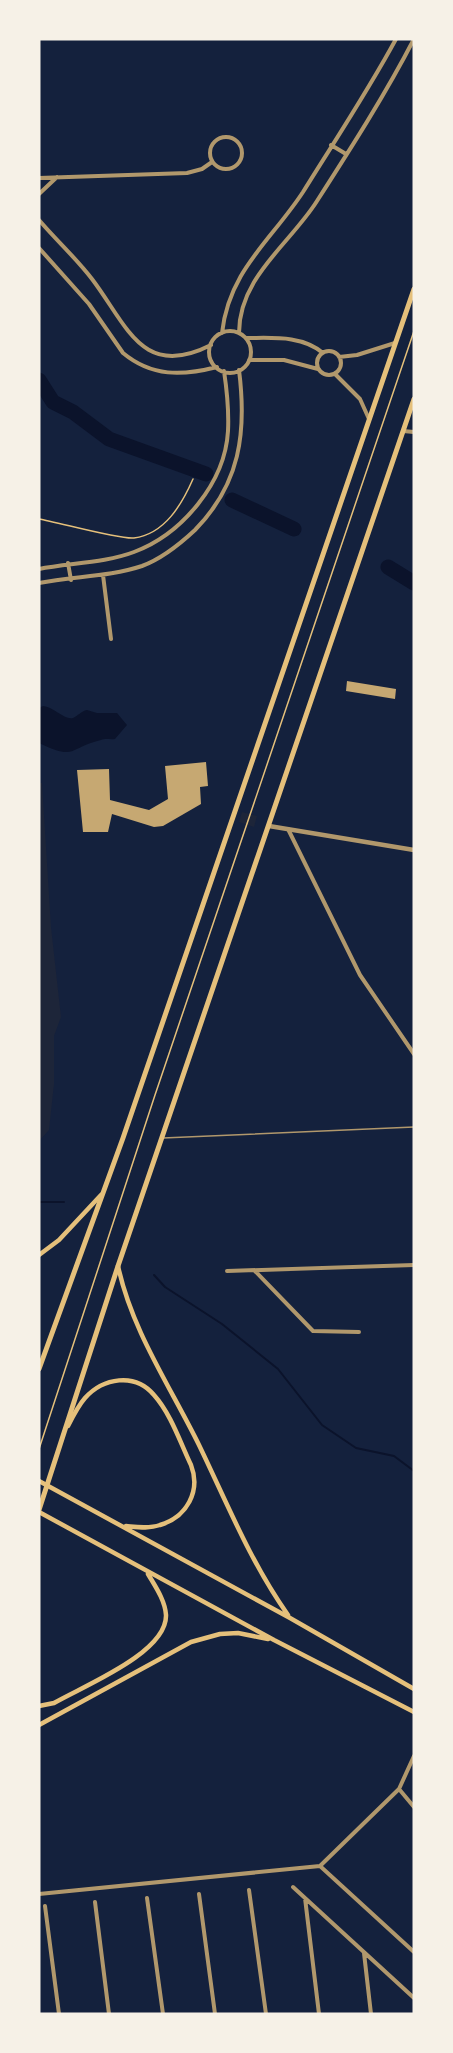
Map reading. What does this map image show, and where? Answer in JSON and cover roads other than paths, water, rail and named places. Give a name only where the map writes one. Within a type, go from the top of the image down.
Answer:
[{"type":"main road","points":[[39,1369],[414,289]]},
{"type":"main road","points":[[414,399],[270,826],[161,1138],[39,1511],[274,1640],[414,1712]]},
{"type":"main road","points":[[39,1255],[58,1240],[101,1195]]},
{"type":"main road","points":[[118,1266],[132,1319],[198,1443],[265,1582],[290,1618]]},
{"type":"main road","points":[[67,1428],[86,1397],[104,1383],[114,1380],[141,1384],[161,1404],[195,1474],[194,1492],[184,1509],[167,1522],[151,1527],[124,1526]]},
{"type":"main road","points":[[39,1481],[290,1618],[414,1689]]},
{"type":"main road","points":[[39,1706],[54,1703],[141,1654],[156,1642],[165,1625],[166,1616],[161,1596],[146,1571]]},
{"type":"main road","points":[[39,1725],[199,1639],[238,1633],[274,1640]]},
{"type":"street","points":[[39,220],[90,277],[136,341],[161,355],[171,356],[189,356],[211,345],[222,333],[229,298],[243,269],[301,194],[396,39]]},
{"type":"street","points":[[239,333],[248,295],[255,279],[316,204],[414,39]]},
{"type":"street","points":[[222,137],[237,141],[242,155],[233,167],[218,167],[212,162],[210,155],[215,141],[222,137]]},
{"type":"street","points":[[331,145],[346,154]]},
{"type":"street","points":[[39,178],[187,173],[202,169],[212,162]]},
{"type":"street","points":[[39,194],[57,177]]},
{"type":"street","points":[[39,248],[73,285],[123,353],[144,368],[170,375],[217,368],[224,371],[239,370],[249,360],[250,345],[239,333],[222,333]]},
{"type":"street","points":[[246,338],[289,339],[315,346],[323,352],[332,351],[339,357],[340,366],[335,374]]},
{"type":"street","points":[[339,357],[357,355],[395,343]]},
{"type":"street","points":[[211,345],[209,353],[217,368]]},
{"type":"street","points":[[318,369],[317,360],[323,352]]},
{"type":"street","points":[[249,360],[284,360],[318,369],[326,375],[335,374]]},
{"type":"street","points":[[39,583],[103,575],[144,565],[184,540],[221,499],[238,458],[243,398],[239,370]]},
{"type":"street","points":[[39,569],[133,553],[155,543],[191,512],[206,493],[222,462],[228,432],[224,371]]},
{"type":"street","points":[[335,374],[360,399],[369,419]]},
{"type":"street","points":[[403,431],[414,432]]},
{"type":"street","points":[[68,563],[70,580]]},
{"type":"street","points":[[103,575],[111,639]]},
{"type":"street","points":[[270,826],[414,850]]},
{"type":"street","points":[[288,829],[360,975],[414,1054]]},
{"type":"street","points":[[227,1270],[414,1266]]},
{"type":"street","points":[[255,1270],[313,1331],[359,1332]]},
{"type":"street","points":[[39,1894],[320,1866],[399,1789],[414,1756]]},
{"type":"street","points":[[399,1789],[414,1808]]},
{"type":"street","points":[[320,1866],[414,1952]]},
{"type":"street","points":[[293,1887],[414,1998]]},
{"type":"street","points":[[249,1890],[266,2014]]},
{"type":"street","points":[[200,1894],[215,2014]]},
{"type":"street","points":[[147,1898],[163,2014]]},
{"type":"street","points":[[305,1898],[319,2014]]},
{"type":"street","points":[[95,1902],[109,2014]]},
{"type":"street","points":[[45,1906],[59,2014]]},
{"type":"street","points":[[364,1953],[371,2014]]},
{"type":"lane","points":[[161,1138],[414,1127]]},
{"type":"waterway","points":[[39,380],[53,402],[73,412],[109,439],[206,474]]},
{"type":"waterway","points":[[232,500],[294,529]]},
{"type":"waterway","points":[[388,567],[414,583]]},
{"type":"waterway","points":[[39,1202],[64,1202]]},
{"type":"waterway","points":[[154,1275],[165,1287],[222,1324],[278,1369],[322,1425],[356,1448],[394,1456],[414,1471]]}]
